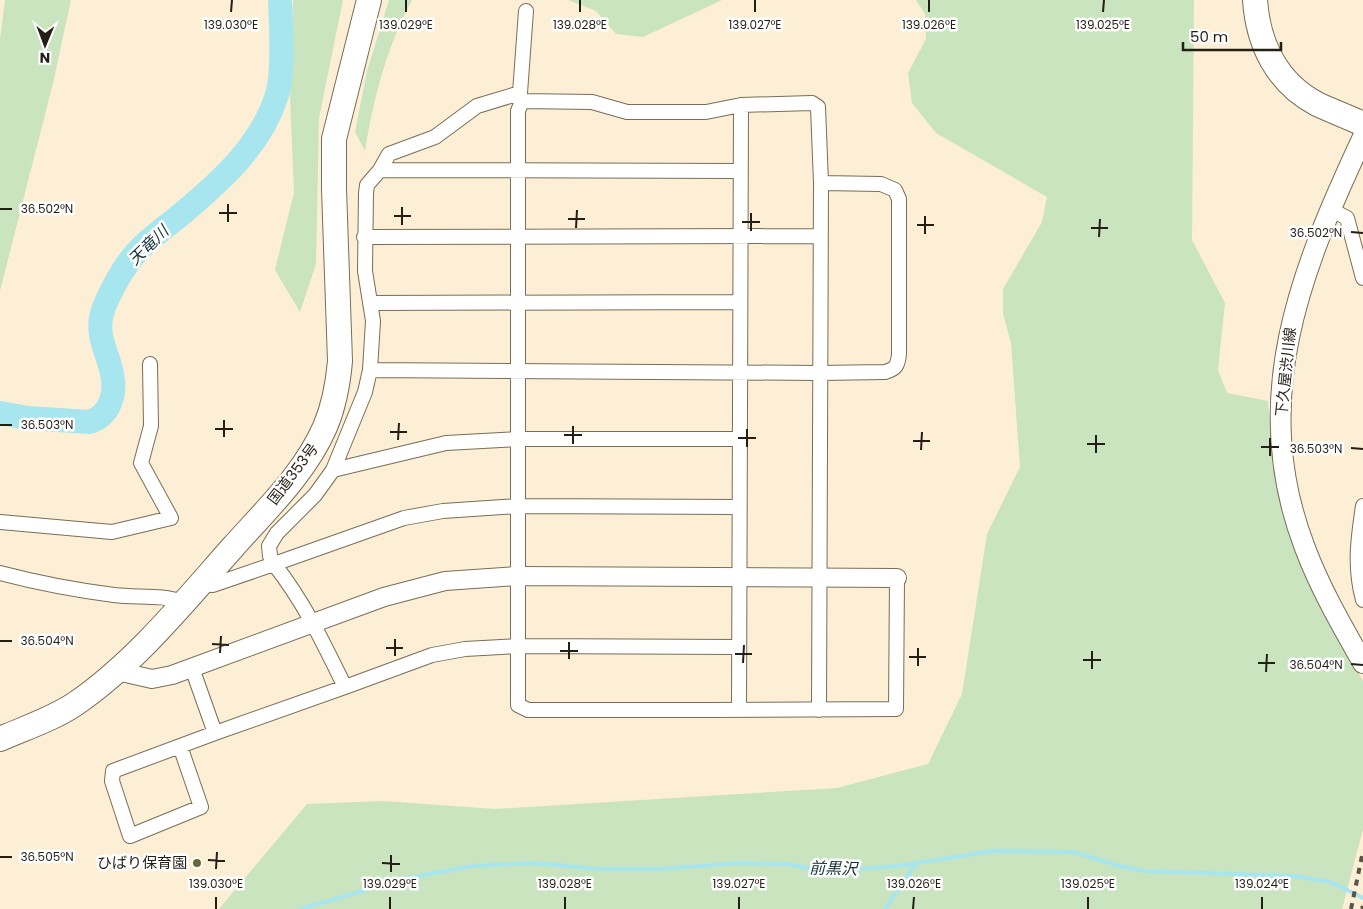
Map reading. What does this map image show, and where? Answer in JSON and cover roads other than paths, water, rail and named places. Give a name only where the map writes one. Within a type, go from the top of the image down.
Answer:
[{"type":"highway","name":"国道353号","points":[[0,739],[47,719],[75,704],[117,671],[200,584],[282,492],[306,461],[325,428],[338,384],[340,334],[334,189],[334,139],[369,0]]},
{"type":"highway","points":[[1255,0],[1262,43],[1287,81],[1318,104],[1363,124]]},
{"type":"main road","name":"下久屋渋川線","points":[[1363,138],[1330,209],[1302,281],[1286,352],[1280,419],[1286,481],[1296,524],[1309,557],[1363,663]]},
{"type":"street","points":[[345,687],[314,623],[292,587],[274,564],[270,556],[269,546],[277,533],[315,495],[333,470],[365,392],[370,370],[373,321],[366,283],[364,236],[367,185],[380,170],[389,154],[435,137],[477,106],[520,93],[526,11]]},
{"type":"street","points":[[117,671],[152,679],[172,675],[384,597],[445,581],[517,576],[738,576],[820,577],[897,578],[896,709],[819,710],[739,710],[523,709],[518,705],[517,700],[517,576],[518,506],[517,303],[518,111],[522,102],[527,100],[592,102],[627,112],[706,112],[741,105],[816,104],[820,111],[821,183],[820,236],[820,577],[819,710]]},
{"type":"street","points":[[739,710],[741,105]]},
{"type":"street","points":[[380,170],[740,171]]},
{"type":"street","points":[[370,370],[820,373],[885,372],[893,370],[898,364],[899,354],[899,199],[895,190],[882,184],[821,183]]},
{"type":"street","points":[[1330,209],[1347,218],[1363,278]]},
{"type":"street","points":[[364,236],[820,236]]},
{"type":"street","points":[[371,303],[740,302]]},
{"type":"street","points":[[0,522],[112,532],[171,518],[141,463],[151,426],[150,364]]},
{"type":"street","points":[[333,470],[351,464],[446,443],[517,439],[740,439]]},
{"type":"street","points":[[200,584],[213,585],[404,518],[443,511],[518,506],[739,507]]},
{"type":"street","points":[[1363,506],[1356,545],[1358,580],[1363,600]]},
{"type":"street","points":[[0,573],[58,588],[117,595],[172,598],[183,602]]},
{"type":"street","points":[[180,746],[201,807],[130,836],[112,780],[113,771],[180,746],[215,733],[432,655],[465,649],[517,646],[739,647]]},
{"type":"street","points":[[192,668],[215,733]]},
{"type":"waterway","name":"天竜川","points":[[0,413],[28,418],[89,422],[105,412],[113,394],[113,380],[101,334],[102,312],[115,284],[131,258],[226,174],[251,145],[261,129],[277,95],[281,74],[280,0]]},
{"type":"waterway","name":"前黒沢","points":[[301,909],[403,879],[472,866],[533,863],[600,869],[661,869],[738,863],[786,864],[818,870],[850,870],[906,865],[991,851],[1074,852],[1119,866],[1145,871],[1294,876],[1331,882],[1363,898]]},
{"type":"waterway","points":[[885,909],[917,862]]},
{"type":"railway","points":[[1351,909],[1363,851]]},
{"type":"place","name":"ひばり保育園","points":[[197,863]]}]
